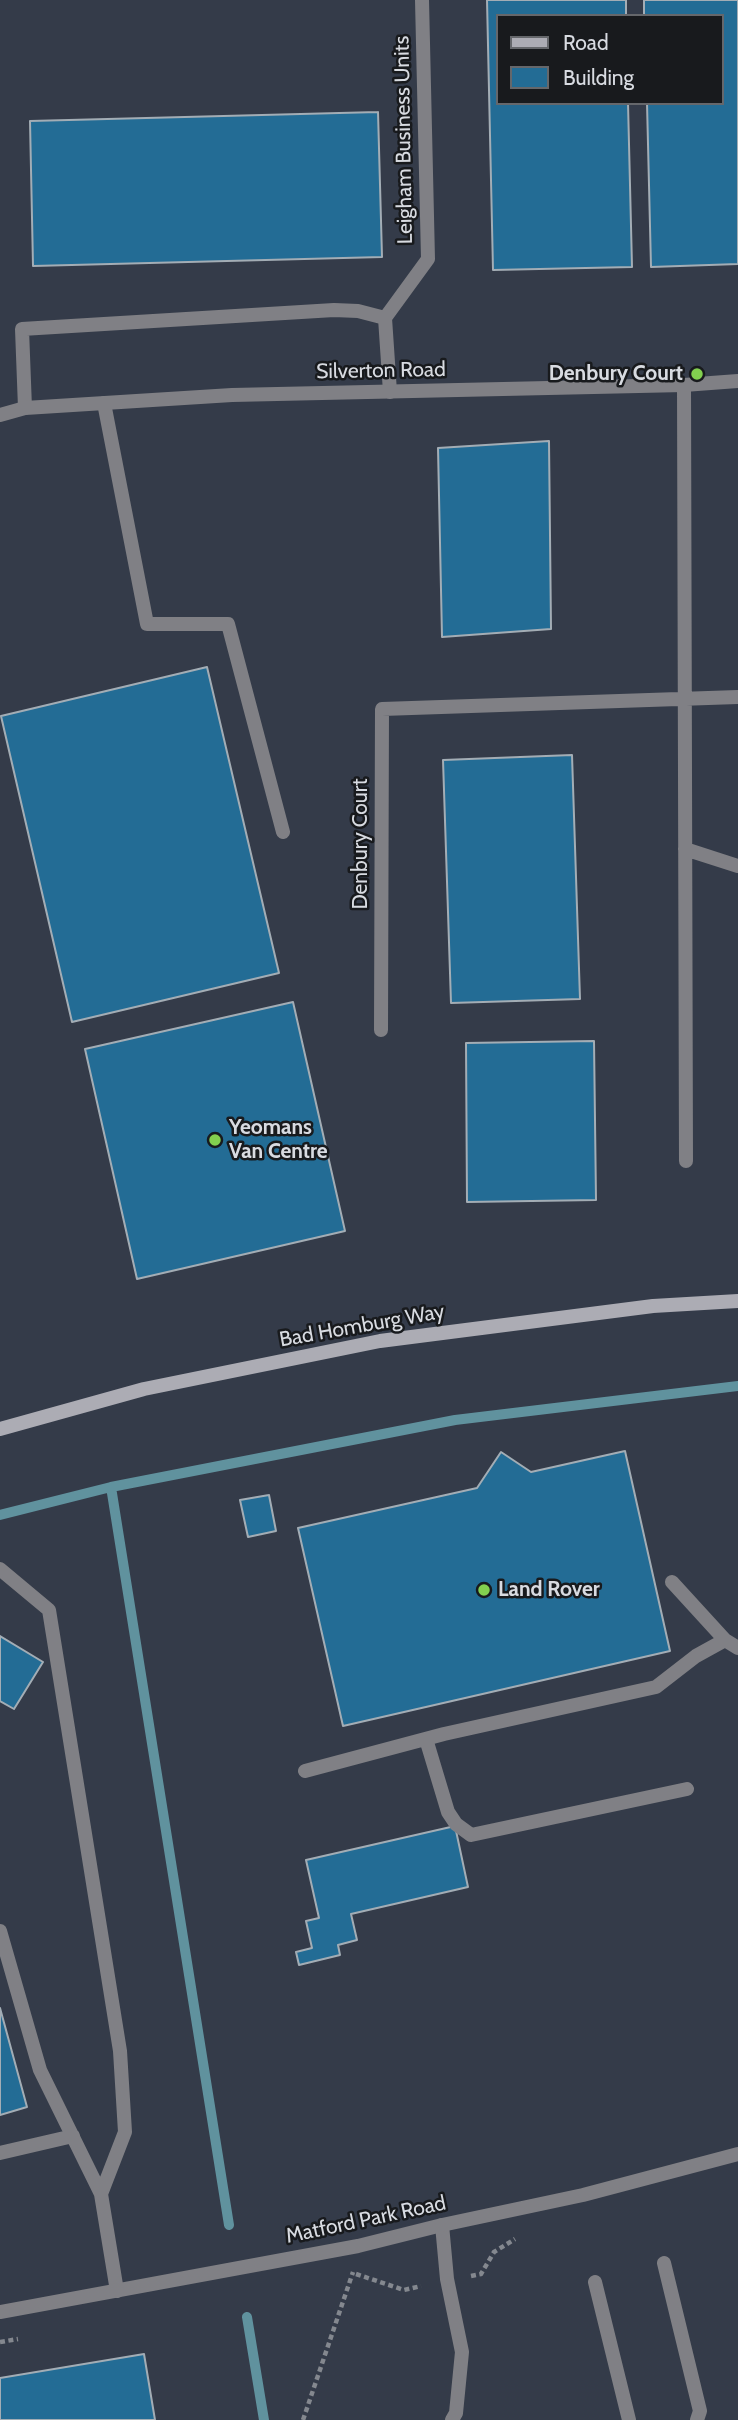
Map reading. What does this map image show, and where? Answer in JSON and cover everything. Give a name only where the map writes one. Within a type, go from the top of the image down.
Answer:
[{"type":"main road","name":"Bad Homburg Way","points":[[0,1429],[144,1389],[380,1341],[653,1306],[738,1301]]},
{"type":"street","name":"Leigham Business Units","points":[[385,318],[428,259],[422,0]]},
{"type":"street","points":[[25,408],[22,329],[334,310],[358,311],[385,318],[390,392]]},
{"type":"street","name":"Silverton Road","points":[[0,415],[25,408],[232,395],[684,385],[738,380]]},
{"type":"street","points":[[684,385],[686,1161]]},
{"type":"street","points":[[104,403],[147,624],[228,624],[283,832]]},
{"type":"street","points":[[685,699],[738,698]]},
{"type":"street","name":"Denbury Court","points":[[381,1030],[382,709],[685,699]]},
{"type":"street","points":[[685,849],[738,866]]},
{"type":"street","points":[[0,1569],[49,1610],[120,2050],[125,2132],[101,2194]]},
{"type":"street","points":[[672,1582],[725,1640],[738,1648]]},
{"type":"street","points":[[305,1771],[425,1739],[656,1687],[696,1656],[725,1640]]},
{"type":"street","points":[[425,1739],[449,1812],[456,1824],[471,1835],[687,1789]]},
{"type":"street","points":[[0,1931],[40,2070],[101,2194],[117,2291]]},
{"type":"street","points":[[0,2153],[73,2136]]},
{"type":"street","name":"Matford Park Road","points":[[0,2312],[358,2246],[583,2195],[738,2154]]},
{"type":"street","points":[[442,2225],[447,2279],[462,2352],[456,2418]]},
{"type":"street","points":[[664,2263],[700,2411],[696,2420]]},
{"type":"street","points":[[594,2282],[628,2420]]},
{"type":"path","points":[[303,2420],[353,2273],[358,2246]]},
{"type":"shaded area","points":[[0,0],[738,0],[738,2420],[0,2420]]},
{"type":"building","points":[[487,0],[626,0],[626,14],[496,14],[496,105],[628,105],[632,267],[493,270]]},
{"type":"building","points":[[644,0],[738,0],[738,264],[651,267],[647,105],[724,105],[724,14],[644,14]]},
{"type":"building","points":[[378,112],[382,257],[33,266],[30,121]]},
{"type":"building","points":[[549,441],[551,629],[442,637],[438,448]]},
{"type":"building","points":[[207,667],[279,973],[72,1022],[1,716]]},
{"type":"building","points":[[572,755],[580,999],[451,1003],[443,760]]},
{"type":"building","name":"Yeomans Van Centre","points":[[293,1002],[345,1231],[137,1279],[85,1049]]},
{"type":"building","points":[[594,1041],[596,1200],[467,1202],[466,1043]]},
{"type":"building","name":"Land Rover","points":[[625,1451],[670,1651],[343,1726],[298,1528],[477,1488],[501,1452],[531,1472]]},
{"type":"building","points":[[269,1495],[276,1531],[248,1537],[240,1500]]},
{"type":"building","points":[[0,1636],[43,1662],[14,1709],[0,1701]]},
{"type":"building","points":[[455,1826],[468,1887],[351,1914],[357,1940],[338,1945],[340,1955],[299,1965],[296,1952],[312,1948],[306,1921],[319,1918],[306,1860]]},
{"type":"building","points":[[0,2008],[27,2107],[0,2115]]},
{"type":"building","points":[[144,2354],[155,2420],[0,2420],[0,2378]]},
{"type":"waterway","points":[[229,2225],[111,1487],[455,1420],[738,1386]]},
{"type":"waterway","points":[[0,1515],[111,1487]]},
{"type":"waterway","points":[[247,2317],[264,2420]]},
{"type":"place","name":"Denbury Court","points":[[697,374]]},
{"type":"place","name":"Yeomans Van Centre","points":[[215,1140]]},
{"type":"place","name":"Land Rover","points":[[484,1590]]}]
